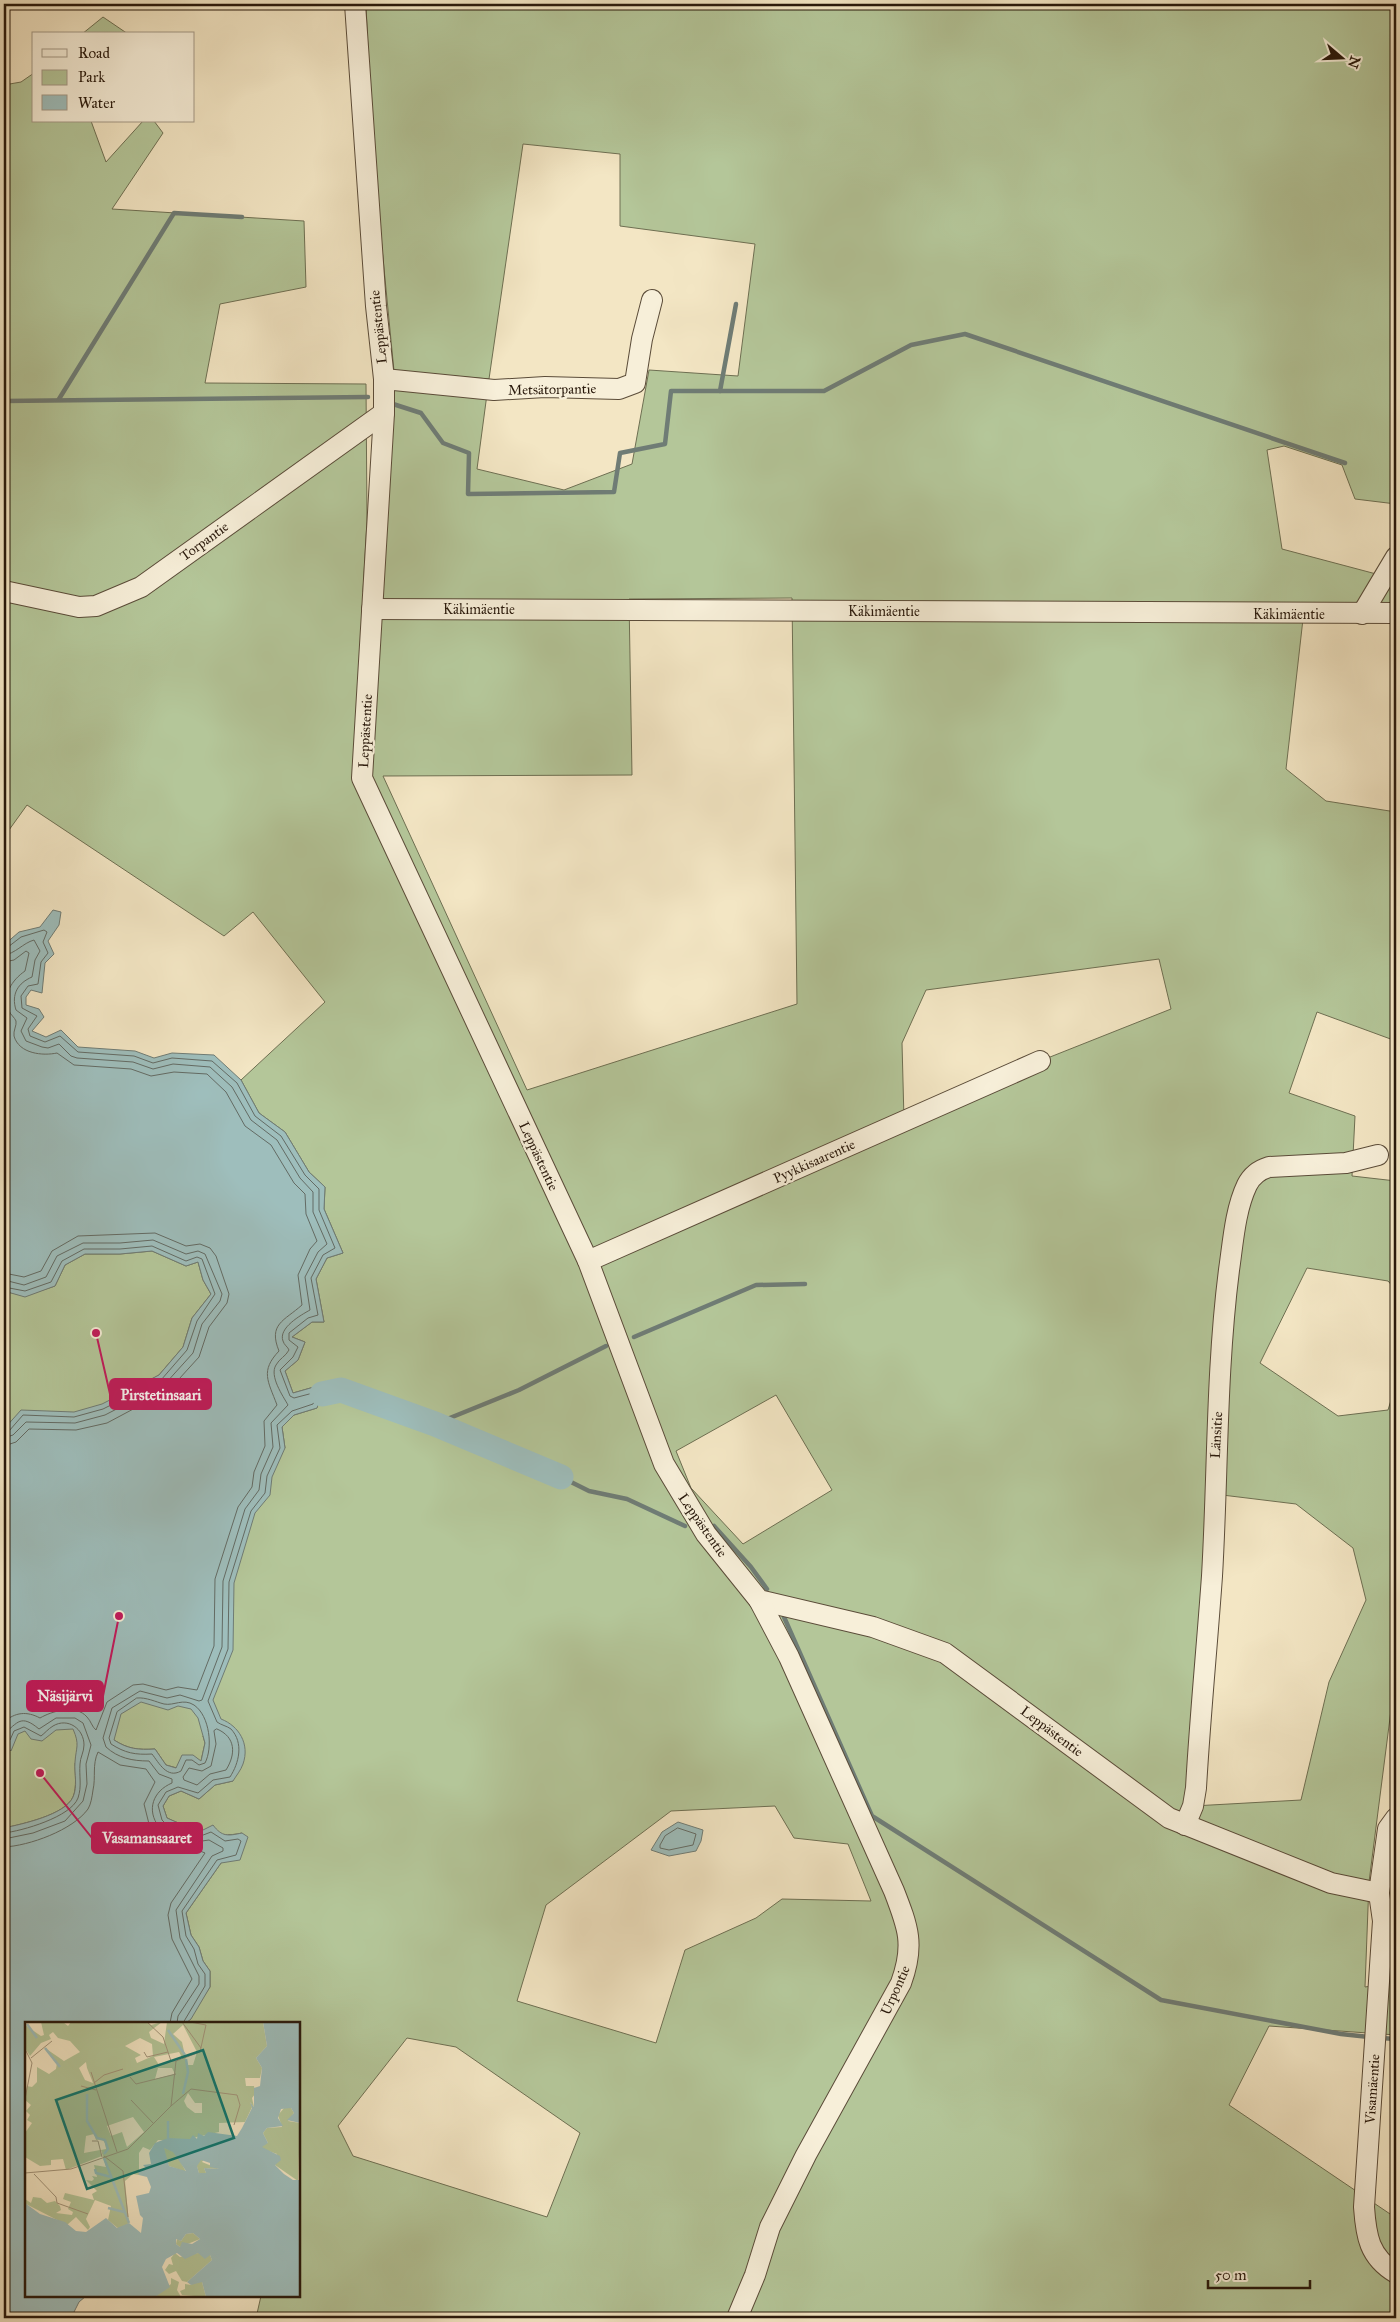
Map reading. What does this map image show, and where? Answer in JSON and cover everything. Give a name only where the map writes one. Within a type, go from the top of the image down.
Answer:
[{"type":"street","name":"Leppästentie","points":[[355,4],[376,306],[384,379],[384,413],[362,778],[588,1261],[664,1464],[706,1534],[759,1600],[873,1627],[945,1653],[1151,1807],[1184,1825],[1332,1883],[1378,1893]]},
{"type":"street","name":"Metsätorpantie","points":[[384,379],[494,390],[545,387],[619,389],[634,383],[642,339],[652,300]]},
{"type":"street","name":"Torpantie","points":[[4,591],[79,607],[96,606],[141,586],[384,413]]},
{"type":"street","points":[[1362,614],[1396,558]]},
{"type":"street","name":"Käkimäentie","points":[[372,609],[1396,613]]},
{"type":"street","name":"Pyykkisaarentie","points":[[588,1261],[1040,1061]]},
{"type":"street","name":"Länsitie","points":[[1184,1825],[1193,1806],[1196,1788],[1212,1576],[1220,1360],[1234,1233],[1241,1203],[1246,1186],[1261,1169],[1346,1163],[1378,1156]]},
{"type":"street","name":"Urpontie","points":[[737,2318],[755,2275],[770,2228],[806,2155],[901,1983],[908,1963],[910,1944],[907,1924],[894,1891],[789,1658],[759,1600]]},
{"type":"street","name":"Visamäentie","points":[[1396,1818],[1388,1829],[1378,1893],[1383,1921],[1364,2207],[1366,2234],[1376,2257],[1396,2273]]},
{"type":"green space","points":[[366,4],[1396,4],[1396,504],[1355,499],[1342,465],[1284,446],[1267,450],[1282,549],[1380,575],[1396,548],[1396,621],[1303,619],[1286,769],[1326,801],[1396,812],[1396,1041],[1317,1012],[1289,1093],[1355,1116],[1352,1176],[1396,1181],[1396,1290],[1388,1281],[1307,1268],[1260,1363],[1338,1416],[1388,1410],[1396,1384],[1396,1671],[1369,1882],[1365,1987],[1396,1982],[1396,2035],[1269,2026],[1229,2105],[1396,2218],[1396,2318],[256,2318],[261,2297],[300,2297],[300,2022],[187,2022],[210,1987],[210,1971],[203,1961],[199,1947],[191,1935],[186,1913],[242,1833],[232,1835],[213,1834],[185,1826],[167,1818],[163,1806],[169,1796],[181,1791],[199,1799],[215,1785],[233,1781],[203,1736],[205,1743],[201,1761],[177,1768],[166,1765],[155,1749],[133,1748],[114,1740],[75,1763],[76,1780],[73,1797],[61,1809],[42,1818],[4,1828],[4,1514],[285,1448],[282,1427],[294,1415],[317,1408],[314,1387],[293,1393],[285,1371],[298,1360],[305,1342],[292,1337],[312,1322],[324,1322],[316,1279],[327,1258],[343,1253],[324,1209],[325,1187],[309,1172],[285,1132],[259,1113],[241,1080],[325,1002],[253,912],[224,936],[27,805],[9,830],[4,816],[4,85],[21,82],[32,74],[32,122],[91,122],[106,162],[142,122],[155,122],[163,133],[112,209],[304,221],[306,287],[220,304],[205,383],[366,384],[367,521],[363,592],[382,593],[391,395],[400,386],[487,394],[477,469],[564,490],[632,464],[649,370],[738,376],[755,244],[620,226],[620,154],[523,144],[489,379],[394,371],[372,145]],"holes":[[[792,598],[797,1004],[527,1090],[383,776],[632,775],[629,599]],[[1159,959],[1171,1009],[1040,1061],[904,1120],[902,1043],[926,990]],[[776,1395],[832,1490],[743,1544],[691,1488],[676,1451]],[[1214,1494],[1296,1504],[1353,1548],[1366,1600],[1329,1682],[1301,1800],[1193,1806]],[[775,1806],[794,1838],[848,1844],[871,1901],[782,1899],[756,1918],[685,1950],[656,2043],[517,2001],[546,1905],[671,1811]],[[407,2038],[456,2047],[580,2133],[547,2217],[353,2156],[338,2126]]]},
{"type":"green space","points":[[103,17],[125,32],[84,32]]},
{"type":"green space","points":[[152,1251],[186,1266],[198,1262],[203,1280],[211,1294],[192,1318],[183,1347],[159,1375],[4,1461],[4,1291],[25,1296],[55,1286],[65,1265],[85,1254],[120,1254]]},
{"type":"water","points":[[53,910],[61,912],[59,925],[48,941],[54,954],[45,963],[42,993],[31,990],[26,997],[26,1005],[39,1009],[44,1017],[32,1031],[46,1037],[61,1030],[78,1047],[135,1051],[154,1058],[172,1053],[214,1055],[241,1080],[259,1113],[285,1132],[309,1172],[325,1187],[324,1209],[343,1253],[327,1258],[316,1279],[324,1322],[312,1322],[292,1337],[305,1342],[298,1360],[285,1371],[293,1393],[314,1387],[322,1394],[317,1408],[294,1415],[282,1427],[285,1448],[272,1477],[270,1495],[255,1513],[234,1583],[233,1650],[213,1700],[221,1719],[238,1731],[244,1743],[245,1757],[243,1764],[233,1781],[215,1785],[199,1799],[181,1791],[169,1796],[163,1806],[167,1818],[199,1832],[213,1825],[222,1834],[242,1833],[248,1837],[240,1860],[221,1863],[186,1913],[191,1935],[199,1947],[203,1961],[210,1971],[210,1987],[191,2019],[187,2022],[25,2022],[25,2297],[85,2297],[79,2302],[71,2318],[4,2318],[4,1828],[42,1818],[61,1809],[68,1803],[73,1797],[75,1789],[77,1746],[73,1729],[56,1730],[42,1741],[31,1739],[25,1731],[18,1734],[11,1751],[4,1744],[4,1429],[21,1410],[74,1412],[102,1404],[159,1375],[183,1347],[192,1318],[211,1294],[203,1280],[198,1262],[186,1266],[152,1251],[120,1254],[85,1254],[65,1265],[55,1286],[25,1297],[4,1291],[4,945],[19,932],[40,927]],"holes":[[[141,1702],[168,1710],[178,1706],[191,1709],[198,1718],[205,1743],[201,1761],[193,1755],[182,1755],[176,1768],[166,1765],[155,1749],[133,1748],[114,1740],[121,1714]]]},
{"type":"water","points":[[678,1822],[703,1830],[701,1841],[696,1851],[669,1856],[651,1850],[662,1832]]},
{"type":"waterway","points":[[59,399],[174,213],[242,217]]},
{"type":"waterway","points":[[720,391],[736,304]]},
{"type":"waterway","points":[[393,404],[421,413],[443,443],[469,453],[468,494],[614,492],[620,453],[665,444],[671,391],[824,391],[911,345],[965,334],[1345,463]]},
{"type":"waterway","points":[[4,401],[368,397]]},
{"type":"waterway","points":[[634,1337],[756,1285],[805,1284]]},
{"type":"waterway","points":[[435,1424],[519,1390],[606,1346]]},
{"type":"waterway","points":[[322,1394],[341,1390],[435,1424],[561,1477]]},
{"type":"waterway","points":[[561,1477],[589,1491],[627,1499],[685,1526]]},
{"type":"waterway","points":[[714,1526],[751,1567],[767,1589]]},
{"type":"waterway","points":[[784,1617],[872,1816],[1161,2000],[1341,2034],[1369,2037]]},
{"type":"waterway","points":[[1381,2038],[1396,2039]]},
{"type":"place","name":"Pirstetinsaari","points":[[96,1333]]},
{"type":"place","name":"Näsijärvi","points":[[119,1616]]},
{"type":"place","name":"Vasamansaaret","points":[[40,1773]]}]
